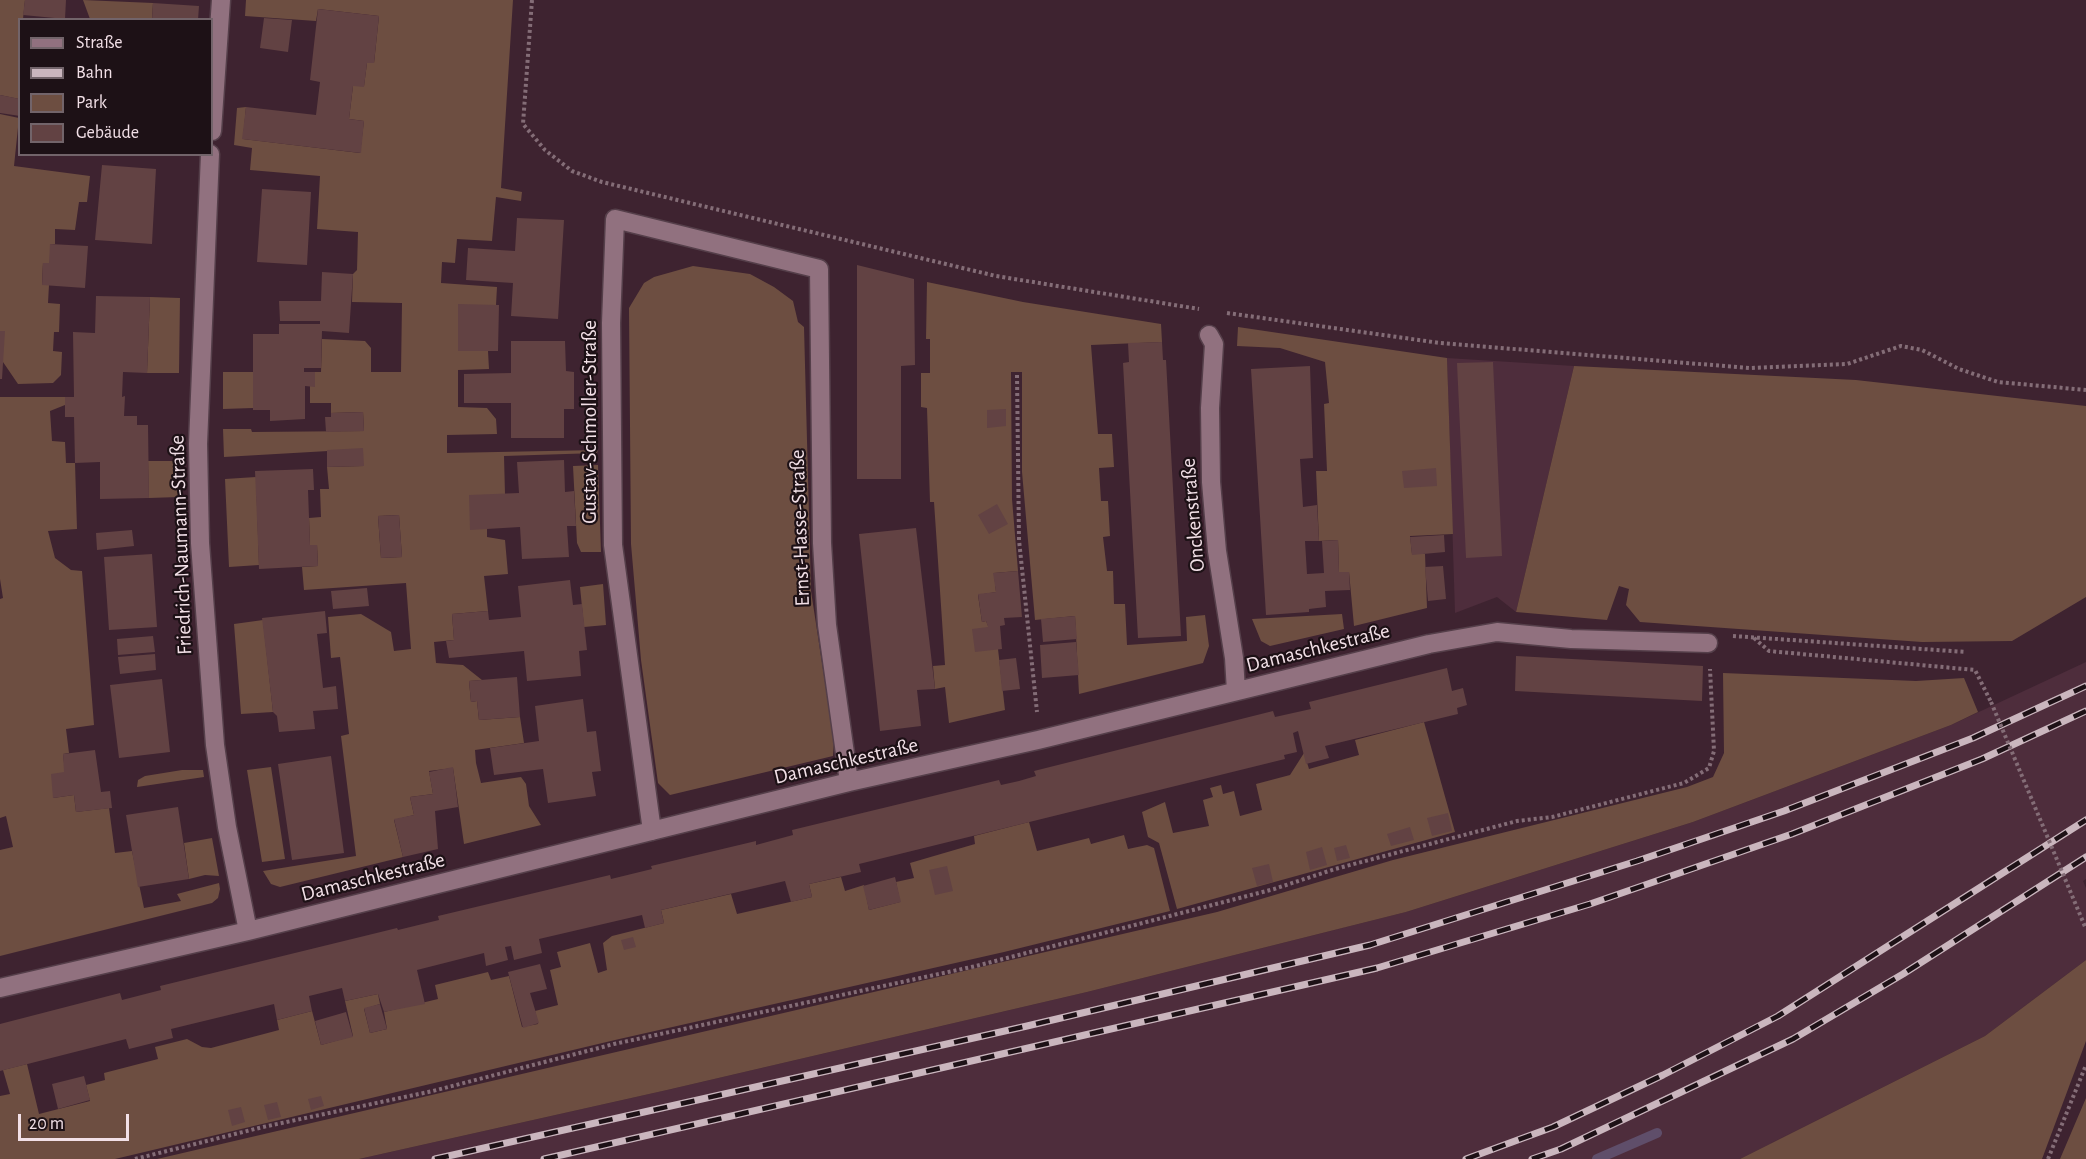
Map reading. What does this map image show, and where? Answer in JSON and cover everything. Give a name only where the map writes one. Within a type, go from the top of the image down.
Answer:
[{"type":"street","points":[[213,116],[221,0]]},
{"type":"street","name":"Friedrich-Naumann-Straße","points":[[210,156],[200,396],[200,543],[215,745],[227,827],[248,931]]},
{"type":"street","name":"Gustav-Schmoller-Straße","points":[[652,831],[613,545],[611,323],[615,219],[819,269]]},
{"type":"street","name":"Ernst-Hasse-Straße","points":[[819,269],[822,543],[827,625],[849,782]]},
{"type":"street","name":"Onckenstraße","points":[[1209,335],[1214,344],[1210,419],[1211,482],[1217,550],[1234,658],[1236,691]]},
{"type":"street","name":"Damaschkestraße","points":[[0,988],[248,931],[849,782],[1038,740],[1430,644],[1497,632],[1571,639],[1708,643]]},
{"type":"path","points":[[532,0],[523,124],[545,150],[572,171],[602,182],[996,276],[1206,310]]},
{"type":"path","points":[[1218,311],[1440,343],[1749,368],[1847,364],[1901,346],[1922,350],[1959,369],[1998,382],[2086,390]]},
{"type":"path","points":[[1017,375],[1019,540],[1038,740]]},
{"type":"path","points":[[135,1159],[263,1127],[433,1091],[614,1044],[910,978],[976,966],[1274,890],[1335,869],[1517,821],[1552,817],[1684,783],[1709,768],[1714,751],[1708,643],[1713,634],[1965,652]]},
{"type":"path","points":[[1753,637],[1769,651],[1976,670],[2086,929]]},
{"type":"path","points":[[2048,1159],[2086,1065]]},
{"type":"shaded area","points":[[1447,358],[1574,366],[1516,612],[1497,597],[1455,613]]},
{"type":"shaded area","points":[[2086,662],[2086,879],[2083,881],[2086,888],[2086,960],[1985,1036],[1740,1159],[359,1159],[1087,992],[1406,912],[1693,822],[1951,725]]},
{"type":"green space","points":[[0,0],[25,0],[23,18],[18,18],[18,99],[0,95]]},
{"type":"green space","points":[[83,0],[153,3],[152,18],[90,18]]},
{"type":"green space","points":[[246,0],[513,0],[501,188],[522,192],[521,201],[496,197],[492,241],[457,239],[455,263],[442,262],[441,283],[497,287],[496,305],[459,351],[488,351],[489,369],[458,370],[458,407],[487,408],[496,419],[497,434],[447,435],[447,453],[598,450],[597,453],[504,456],[505,494],[487,529],[487,537],[505,540],[508,574],[484,576],[488,611],[452,614],[454,640],[434,642],[436,663],[463,665],[482,680],[469,681],[471,702],[477,701],[479,720],[520,717],[524,743],[475,750],[476,763],[481,783],[521,777],[526,784],[529,806],[541,825],[464,844],[453,768],[429,771],[433,794],[410,797],[414,815],[394,820],[403,857],[280,887],[271,884],[263,871],[356,856],[341,736],[349,734],[340,657],[331,658],[328,617],[361,614],[391,632],[394,651],[411,649],[406,583],[304,590],[302,567],[318,566],[317,545],[310,545],[309,518],[321,517],[320,489],[329,489],[327,467],[363,466],[363,449],[224,457],[223,429],[251,429],[252,432],[364,431],[363,412],[331,413],[331,403],[310,403],[310,386],[315,386],[315,372],[321,372],[322,339],[365,341],[371,348],[371,372],[401,372],[402,303],[352,302],[353,274],[357,270],[358,232],[317,229],[320,176],[250,170],[252,148],[234,145],[237,108],[246,107],[243,139],[360,153],[364,121],[349,119],[353,86],[364,86],[367,63],[374,63],[379,16],[318,9],[316,21],[245,16]],"holes":[[[399,515],[402,557],[381,558],[378,516]]]},
{"type":"green space","points":[[0,114],[18,118],[14,166],[90,176],[87,202],[79,202],[75,230],[55,229],[55,244],[50,244],[50,263],[43,263],[42,285],[49,285],[48,303],[60,304],[59,332],[54,332],[53,351],[62,352],[61,375],[53,383],[18,384],[3,362],[0,331]]},
{"type":"green space","points":[[693,266],[750,274],[774,287],[793,301],[798,322],[804,327],[811,591],[834,741],[833,756],[670,795],[658,783],[641,660],[631,544],[629,308],[644,283],[654,277]]},
{"type":"green space","points":[[927,282],[1023,302],[1161,324],[1162,342],[1091,345],[1098,434],[1112,434],[1114,467],[1099,468],[1101,501],[1108,501],[1110,536],[1103,537],[1107,571],[1113,571],[1114,604],[1125,604],[1127,645],[1187,641],[1186,617],[1205,615],[1209,646],[1203,663],[1079,694],[1075,616],[1035,620],[1022,472],[1022,372],[1011,372],[1012,499],[1018,571],[994,573],[996,592],[978,595],[982,622],[986,621],[998,649],[1005,710],[949,723],[945,687],[935,689],[933,666],[945,665],[934,502],[930,502],[927,408],[921,407],[921,373],[930,373],[930,339],[926,339]]},
{"type":"green space","points":[[150,297],[180,298],[179,373],[147,373]]},
{"type":"green space","points":[[1238,327],[1447,358],[1453,534],[1410,536],[1412,554],[1425,554],[1427,608],[1354,626],[1349,572],[1339,572],[1338,540],[1319,541],[1316,471],[1327,471],[1324,404],[1329,403],[1325,362],[1280,348],[1237,346]]},
{"type":"green space","points":[[1574,366],[1856,380],[2086,406],[2086,597],[2012,641],[1922,642],[1640,622],[1626,605],[1629,589],[1619,586],[1607,620],[1516,612]]},
{"type":"green space","points":[[223,372],[253,372],[253,408],[223,409]]},
{"type":"green space","points":[[0,397],[65,397],[65,405],[50,411],[52,441],[65,442],[66,463],[75,463],[77,529],[48,531],[55,558],[71,570],[82,571],[94,725],[66,729],[69,753],[63,754],[65,772],[53,798],[74,795],[76,812],[109,808],[115,853],[132,851],[144,908],[181,901],[177,894],[219,883],[220,889],[218,898],[212,903],[0,956],[0,850],[13,847],[6,816],[0,818],[0,599],[3,598],[0,579]]},
{"type":"green space","points":[[148,461],[178,461],[179,497],[149,498]]},
{"type":"green space","points":[[598,465],[601,552],[581,552],[577,543],[573,466]]},
{"type":"green space","points":[[256,477],[259,565],[229,567],[225,479]]},
{"type":"green space","points":[[603,584],[606,625],[584,627],[580,587]]},
{"type":"green space","points":[[1342,614],[1344,629],[1270,646],[1261,641],[1252,619]]},
{"type":"green space","points":[[263,620],[273,712],[241,714],[234,624]]},
{"type":"green space","points":[[1723,673],[1916,681],[1964,678],[1978,712],[1951,725],[1693,822],[1406,912],[1087,992],[359,1159],[157,1159],[1217,912],[1393,860],[1687,787],[1713,777],[1724,753]]},
{"type":"green space","points":[[1424,722],[1455,832],[1177,909],[1159,843],[1148,837],[1142,812],[1165,802],[1173,833],[1209,826],[1203,800],[1213,797],[1210,788],[1221,785],[1223,794],[1234,791],[1240,816],[1262,810],[1256,784],[1290,775],[1304,753],[1309,769],[1359,755],[1355,740]]},
{"type":"green space","points":[[271,767],[285,859],[262,862],[247,770]]},
{"type":"green space","points":[[182,770],[203,770],[204,777],[137,787],[138,780],[145,776]]},
{"type":"green space","points":[[1029,822],[1037,851],[1089,838],[1091,844],[1124,835],[1128,849],[1147,845],[1154,848],[1170,911],[1004,952],[615,1040],[115,1159],[0,1159],[0,1096],[10,1094],[3,1070],[27,1064],[39,1114],[90,1101],[86,1085],[105,1080],[104,1073],[158,1059],[155,1047],[187,1039],[202,1047],[211,1048],[279,1030],[277,1020],[312,1011],[321,1045],[353,1036],[345,1001],[378,994],[380,1004],[364,1009],[370,1033],[387,1029],[384,1012],[438,999],[435,985],[488,972],[491,980],[509,976],[522,1027],[538,1024],[535,1011],[558,1005],[550,970],[561,967],[557,952],[590,943],[598,973],[607,970],[603,943],[612,936],[664,923],[661,910],[731,894],[737,914],[812,897],[809,884],[841,877],[845,891],[864,885],[869,910],[900,902],[896,882],[914,878],[910,863],[975,844],[974,836]]},
{"type":"green space","points":[[212,838],[219,876],[205,875],[189,879],[184,843]]},
{"type":"green space","points":[[2086,960],[2086,1041],[2042,1159],[1740,1159],[1985,1036]]},
{"type":"green space","points":[[2086,1098],[2086,1159],[2060,1159]]},
{"type":"building","points":[[25,0],[66,0],[65,18],[23,15]]},
{"type":"building","points":[[153,3],[199,6],[198,18],[152,18]]},
{"type":"building","points":[[318,9],[379,16],[374,63],[367,63],[364,87],[353,86],[349,119],[364,121],[361,153],[242,139],[246,107],[316,115],[320,82],[310,80]]},
{"type":"building","points":[[264,18],[292,20],[288,52],[260,48]]},
{"type":"building","points":[[0,95],[18,99],[18,116],[0,113]]},
{"type":"building","points":[[102,165],[156,169],[152,244],[95,240]]},
{"type":"building","points":[[262,189],[311,192],[307,265],[257,262]]},
{"type":"building","points":[[517,218],[564,220],[558,319],[511,316],[513,283],[466,280],[468,248],[515,251]]},
{"type":"building","points":[[50,244],[88,246],[85,288],[42,285],[43,263],[49,263]]},
{"type":"building","points":[[857,265],[914,279],[915,365],[901,366],[901,479],[857,479]]},
{"type":"building","points":[[322,272],[353,274],[349,333],[322,331],[321,368],[304,368],[304,372],[315,372],[315,387],[305,386],[305,419],[270,421],[270,410],[253,410],[253,334],[279,334],[279,324],[320,324],[320,321],[280,321],[279,301],[321,301]]},
{"type":"building","points":[[96,296],[150,297],[147,373],[123,372],[122,397],[125,396],[124,416],[137,416],[137,425],[148,425],[149,498],[100,499],[100,462],[75,463],[74,417],[65,417],[65,397],[74,397],[73,332],[95,333]]},
{"type":"building","points":[[458,304],[499,305],[498,351],[458,351]]},
{"type":"building","points":[[0,331],[5,331],[2,379],[0,379]]},
{"type":"building","points":[[511,341],[565,341],[566,371],[574,372],[574,409],[564,409],[564,438],[511,438],[511,403],[464,403],[464,374],[511,373]]},
{"type":"building","points":[[1162,342],[1163,360],[1166,360],[1181,636],[1138,638],[1123,363],[1129,362],[1128,343]]},
{"type":"building","points":[[1493,362],[1502,556],[1466,558],[1457,363]]},
{"type":"building","points":[[1310,366],[1313,458],[1300,459],[1303,507],[1317,505],[1319,541],[1305,541],[1307,574],[1324,573],[1322,541],[1338,540],[1339,572],[1349,572],[1350,590],[1325,591],[1326,607],[1309,609],[1309,612],[1266,615],[1251,369]]},
{"type":"building","points":[[1006,409],[1006,426],[987,428],[987,410]]},
{"type":"building","points":[[363,412],[364,431],[326,432],[325,417],[331,417],[331,413]]},
{"type":"building","points":[[363,448],[364,466],[327,467],[327,450]]},
{"type":"building","points":[[564,460],[565,492],[574,491],[576,526],[567,526],[569,557],[522,559],[520,527],[470,530],[469,495],[519,493],[517,462]]},
{"type":"building","points":[[1436,468],[1437,486],[1404,488],[1402,471]]},
{"type":"building","points":[[313,469],[314,490],[308,490],[310,545],[317,545],[318,566],[259,569],[255,471]]},
{"type":"building","points":[[997,504],[1008,524],[989,534],[978,515]]},
{"type":"building","points":[[399,515],[402,557],[381,558],[378,516]]},
{"type":"building","points":[[916,528],[935,689],[917,690],[921,726],[880,731],[859,534]]},
{"type":"building","points":[[132,530],[134,546],[97,550],[96,533]]},
{"type":"building","points":[[1444,535],[1445,552],[1412,555],[1410,537]]},
{"type":"building","points":[[152,554],[157,627],[109,630],[104,557]]},
{"type":"building","points":[[1443,566],[1446,599],[1428,601],[1425,567]]},
{"type":"building","points":[[1018,571],[1022,617],[1004,618],[1005,625],[1000,626],[1002,649],[975,652],[972,629],[988,627],[986,621],[982,622],[978,594],[996,592],[993,573]]},
{"type":"building","points":[[570,580],[573,605],[582,604],[587,650],[579,651],[581,676],[527,681],[524,651],[449,658],[446,641],[454,640],[452,614],[488,611],[489,620],[521,617],[518,586]]},
{"type":"building","points":[[367,588],[369,606],[333,609],[331,591]]},
{"type":"building","points":[[325,611],[327,633],[317,634],[323,688],[336,686],[338,709],[313,711],[315,729],[279,732],[277,716],[273,712],[262,618]]},
{"type":"building","points":[[1075,616],[1077,639],[1043,642],[1041,619]]},
{"type":"building","points":[[153,636],[155,652],[118,655],[117,639]]},
{"type":"building","points":[[1076,642],[1079,675],[1042,678],[1040,645]]},
{"type":"building","points":[[155,654],[156,670],[120,674],[118,657]]},
{"type":"building","points":[[1516,656],[1703,666],[1702,701],[1515,691]]},
{"type":"building","points":[[1016,658],[1020,689],[1002,691],[999,660]]},
{"type":"building","points":[[1447,668],[1452,691],[1463,688],[1467,705],[1457,708],[1458,714],[1325,746],[1329,758],[1306,764],[1298,731],[1293,733],[1297,752],[1284,755],[1285,759],[859,864],[861,872],[809,884],[812,897],[791,902],[785,881],[661,910],[664,923],[645,928],[642,915],[539,939],[542,953],[514,960],[511,946],[505,947],[508,960],[486,966],[484,953],[417,970],[425,1004],[384,1012],[378,994],[345,1001],[342,988],[309,996],[312,1011],[277,1020],[274,1004],[171,1029],[173,1038],[129,1049],[126,1039],[0,1071],[0,1024],[120,993],[122,1000],[161,990],[160,986],[397,928],[398,930],[439,920],[438,916],[610,875],[611,879],[652,869],[651,866],[756,841],[756,845],[793,835],[792,830],[999,780],[1001,785],[1019,781],[1036,776],[1034,771],[1273,711],[1275,717],[1311,709],[1309,702]]},
{"type":"building","points":[[517,677],[520,717],[479,720],[477,701],[471,702],[469,681]]},
{"type":"building","points":[[162,679],[170,752],[119,758],[110,685]]},
{"type":"building","points":[[583,699],[587,732],[596,731],[601,771],[592,772],[596,796],[548,803],[543,769],[494,775],[490,748],[539,741],[535,706]]},
{"type":"building","points":[[95,750],[101,792],[110,791],[112,808],[76,812],[74,795],[53,798],[51,774],[64,772],[63,754]]},
{"type":"building","points":[[331,756],[344,853],[292,860],[278,764]]},
{"type":"building","points":[[453,767],[458,807],[435,811],[438,849],[403,857],[394,819],[414,815],[410,797],[433,794],[429,772]]},
{"type":"building","points":[[178,807],[189,879],[138,887],[126,815]]},
{"type":"building","points":[[1448,813],[1452,831],[1432,836],[1427,818]]},
{"type":"building","points":[[1410,827],[1414,840],[1391,846],[1387,834]]},
{"type":"building","points":[[1346,845],[1350,858],[1337,861],[1334,848]]},
{"type":"building","points":[[1322,847],[1327,865],[1310,870],[1306,852]]},
{"type":"building","points":[[1269,864],[1273,882],[1257,886],[1252,868]]},
{"type":"building","points":[[947,866],[953,891],[935,895],[929,870]]},
{"type":"building","points":[[895,877],[901,902],[869,910],[863,886]]},
{"type":"building","points":[[633,937],[636,947],[624,950],[621,940]]},
{"type":"building","points":[[540,964],[547,989],[530,993],[539,1023],[523,1028],[508,972]]},
{"type":"building","points":[[380,1004],[387,1029],[370,1033],[364,1008]]},
{"type":"building","points":[[346,1012],[353,1037],[321,1045],[315,1021]]},
{"type":"building","points":[[84,1076],[90,1100],[58,1109],[52,1084]]},
{"type":"building","points":[[321,1096],[324,1106],[311,1110],[308,1099]]},
{"type":"building","points":[[277,1102],[281,1117],[268,1120],[264,1105]]},
{"type":"building","points":[[241,1107],[245,1122],[232,1126],[228,1110]]},
{"type":"waterway","points":[[1597,1159],[1657,1133]]},
{"type":"railway","points":[[435,1159],[1027,1026],[1370,945],[1637,861],[1784,811],[1973,738],[2086,686]]},
{"type":"railway","points":[[544,1159],[1377,968],[1590,904],[1792,834],[1982,759],[2086,711]]},
{"type":"railway","points":[[1466,1159],[1553,1127],[1663,1075],[1778,1016],[2086,820]]},
{"type":"railway","points":[[1532,1159],[1561,1149],[1793,1039],[1903,974],[2086,857]]}]
